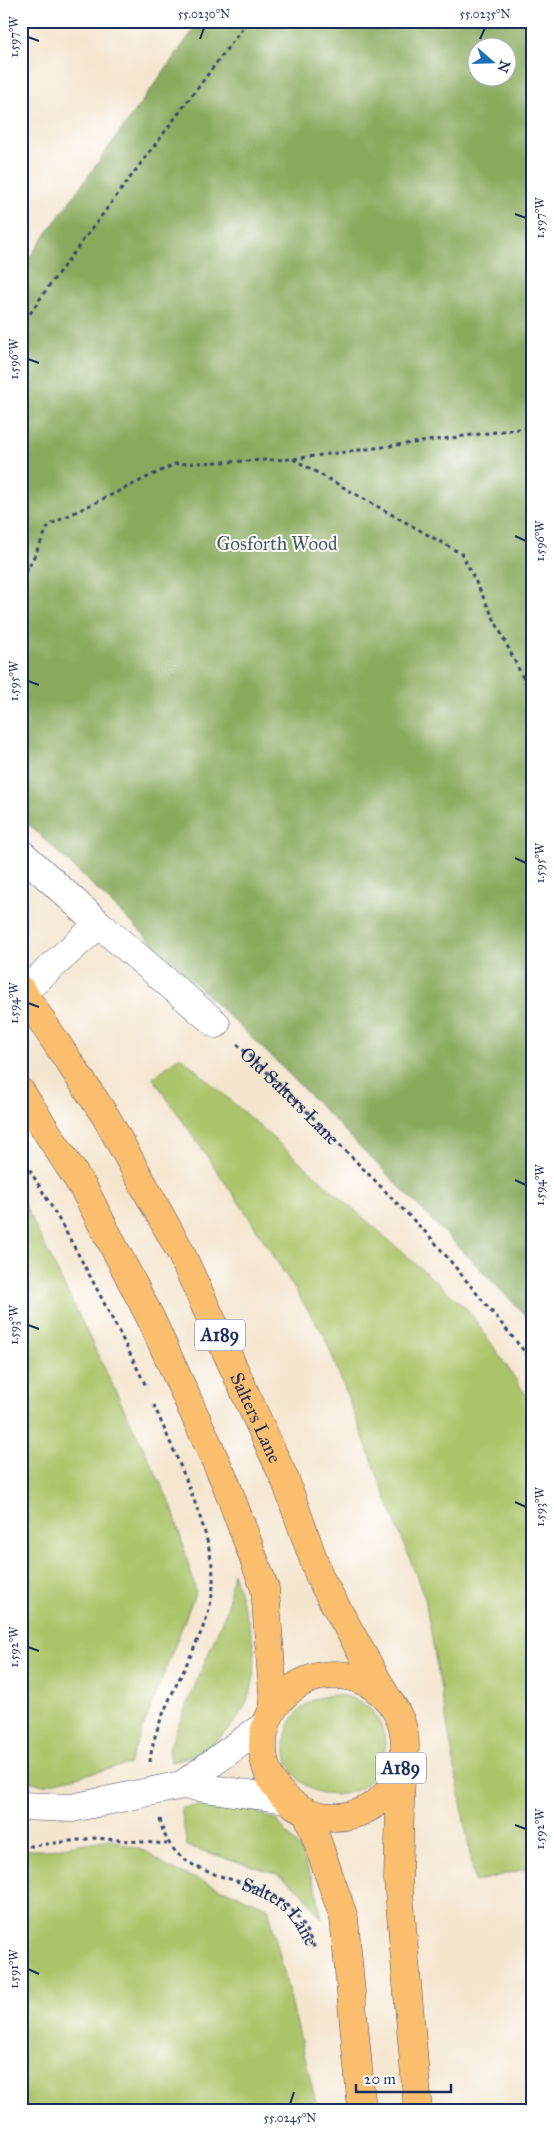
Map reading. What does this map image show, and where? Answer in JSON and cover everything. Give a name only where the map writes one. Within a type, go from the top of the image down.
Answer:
[{"type":"main road","name":"Salters Lane","points":[[22,992],[106,1117],[180,1251],[286,1482],[320,1578],[386,1696]]},
{"type":"main road","name":"A189","points":[[21,1092],[84,1189],[151,1319],[226,1484],[265,1589],[270,1716],[263,1749],[266,1766],[274,1784],[296,1805],[336,1818],[367,1810],[391,1790],[401,1772]]},
{"type":"main road","name":"A189","points":[[270,1716],[302,1682],[323,1676],[345,1676],[365,1682],[386,1696],[398,1713],[405,1741],[401,1772],[398,1880],[418,2110]]},
{"type":"main road","name":"Salters Lane","points":[[296,1805],[344,1918],[362,2110]]},
{"type":"street","points":[[21,854],[99,924],[216,1024]]},
{"type":"street","points":[[22,992],[99,924]]},
{"type":"street","points":[[182,1785],[270,1716]]},
{"type":"street","points":[[21,1806],[72,1808],[182,1785],[296,1805]]},
{"type":"path","points":[[21,327],[48,287],[248,21]]},
{"type":"path","points":[[21,578],[28,569],[49,525],[175,464],[292,459],[533,427]]},
{"type":"path","points":[[292,459],[462,554],[533,698]]},
{"type":"path","points":[[21,560],[28,569]]},
{"type":"path","name":"Old Salters Lane","points":[[216,1024],[288,1092],[433,1240],[533,1362]]},
{"type":"path","points":[[21,1156],[51,1204],[102,1298],[151,1397],[184,1475],[210,1555],[213,1578],[211,1599],[204,1627],[151,1747],[150,1763]]},
{"type":"path","name":"Salters Lane","points":[[161,1824],[168,1844],[193,1866],[270,1894],[282,1901],[301,1921],[317,1952]]},
{"type":"path","points":[[21,1845],[32,1846],[94,1838],[168,1844]]},
{"type":"green space","name":"Gosforth Wood","points":[[200,21],[533,21],[533,1323],[279,1064],[21,817],[21,269]]},
{"type":"green space","points":[[180,1056],[469,1311],[533,1405],[533,1867],[475,1882],[425,1599],[324,1335],[246,1213],[153,1078]]},
{"type":"green space","points":[[21,1197],[172,1507],[196,1591],[129,1764],[44,1785],[21,1779]]},
{"type":"green space","points":[[233,1572],[253,1640],[254,1671],[251,1690],[235,1722],[222,1735],[207,1747],[190,1756],[171,1762],[169,1748],[227,1609]]},
{"type":"green space","points":[[335,1695],[354,1698],[371,1709],[382,1726],[385,1745],[382,1764],[371,1781],[354,1792],[335,1795],[316,1792],[299,1781],[288,1764],[285,1745],[288,1726],[299,1709],[316,1698]]},
{"type":"green space","points":[[210,1804],[245,1807],[277,1821],[300,1850],[316,1888],[322,1919],[301,1891],[278,1874],[187,1846],[181,1808]]},
{"type":"green space","points":[[109,1839],[147,1852],[169,1868],[268,1907],[318,2110],[21,2110],[21,1850],[44,1850]]}]
